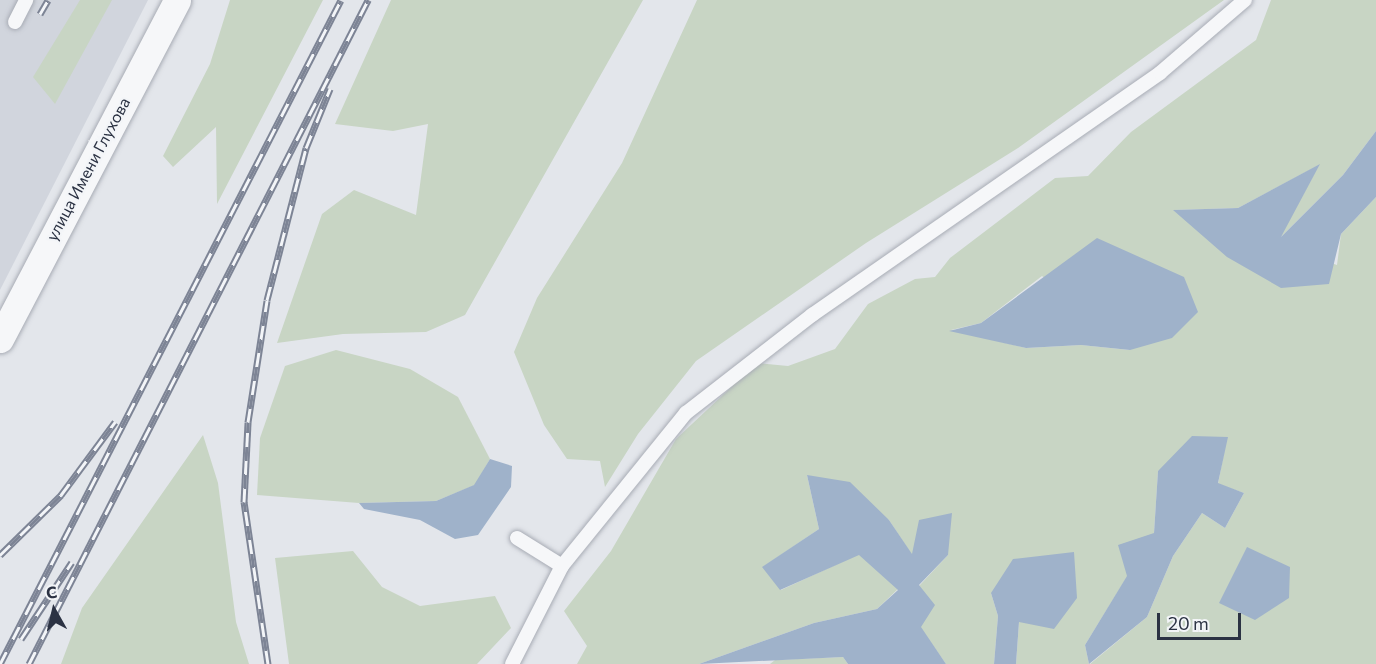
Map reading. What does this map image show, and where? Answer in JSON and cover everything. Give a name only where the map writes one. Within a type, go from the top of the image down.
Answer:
[{"type":"street","name":"улица Имени Глухова","points":[[0,339],[177,0]]},
{"type":"lane","points":[[15,22],[26,0]]},
{"type":"lane","points":[[512,664],[562,566],[686,413],[812,315],[1160,74],[1245,0]]},
{"type":"lane","points":[[517,538],[562,566]]},
{"type":"shaded area","points":[[0,0],[148,0],[0,290]]},
{"type":"green space","points":[[80,0],[112,0],[55,104],[33,77]]},
{"type":"green space","points":[[230,0],[323,0],[217,204],[216,127],[173,167],[163,156],[210,64]]},
{"type":"green space","points":[[391,0],[643,0],[465,315],[426,332],[343,334],[277,343],[322,214],[354,190],[416,215],[428,124],[393,131],[335,124]]},
{"type":"green space","points":[[697,0],[1224,0],[1018,148],[866,243],[696,361],[638,434],[605,487],[600,461],[567,459],[544,425],[514,352],[537,298],[622,163]]},
{"type":"green space","points":[[1271,0],[1376,0],[1376,131],[1343,175],[1279,239],[1319,165],[1238,208],[1174,210],[1337,265],[1341,234],[1376,197],[1376,664],[1090,664],[1147,617],[1173,556],[1202,513],[1225,528],[1244,493],[1218,484],[1227,437],[1158,471],[1154,533],[1085,645],[1089,664],[1016,664],[1019,622],[991,593],[998,616],[994,664],[946,664],[920,627],[919,586],[948,555],[912,555],[889,520],[807,475],[819,529],[763,567],[781,590],[859,554],[898,589],[877,609],[814,623],[699,664],[577,664],[587,646],[564,611],[611,551],[676,439],[757,363],[788,366],[835,349],[868,304],[915,279],[935,277],[950,258],[1055,178],[1088,176],[1131,132],[1256,40]],"holes":[[[1042,276],[1130,350],[1081,345],[1026,348],[951,330],[981,323]]]},
{"type":"green space","points":[[336,350],[410,369],[458,397],[490,459],[475,485],[436,501],[359,503],[257,495],[260,438],[285,366]]},
{"type":"green space","points":[[203,435],[218,483],[236,622],[249,664],[61,664],[82,608]]},
{"type":"green space","points":[[353,551],[382,587],[420,606],[495,596],[511,628],[477,664],[289,664],[275,558]]},
{"type":"green space","points":[[843,657],[848,664],[770,664],[775,660]]},
{"type":"water","points":[[1376,131],[1376,197],[1341,234],[1329,284],[1281,288],[1227,257],[1173,210],[1238,208],[1320,164],[1281,237],[1343,175]]},
{"type":"water","points":[[1097,238],[1184,277],[1198,312],[1172,338],[1130,350],[1081,345],[1026,348],[949,331],[981,323]]},
{"type":"water","points":[[1192,436],[1228,437],[1218,483],[1244,493],[1225,528],[1202,513],[1173,556],[1147,617],[1089,664],[1085,645],[1127,576],[1118,545],[1154,533],[1158,471]]},
{"type":"water","points":[[490,459],[512,466],[511,487],[478,535],[455,539],[420,520],[364,509],[359,503],[436,501],[474,485]]},
{"type":"water","points":[[807,475],[850,482],[889,520],[912,554],[919,520],[952,513],[948,555],[919,585],[935,605],[921,627],[946,664],[848,664],[843,657],[699,664],[814,623],[877,609],[898,590],[859,555],[780,590],[762,567],[819,529]]},
{"type":"water","points":[[1247,547],[1290,567],[1289,598],[1255,620],[1219,603]]},
{"type":"water","points":[[1074,552],[1077,598],[1054,629],[1019,622],[1016,664],[994,664],[998,616],[991,593],[1013,559]]},
{"type":"railway","points":[[40,14],[48,0]]},
{"type":"railway","points":[[0,664],[341,0]]},
{"type":"railway","points":[[29,664],[368,0]]},
{"type":"railway","points":[[268,664],[244,502],[248,422],[267,300],[306,148],[330,89]]},
{"type":"railway","points":[[0,555],[61,495],[115,422]]},
{"type":"railway","points":[[21,639],[72,562]]}]
